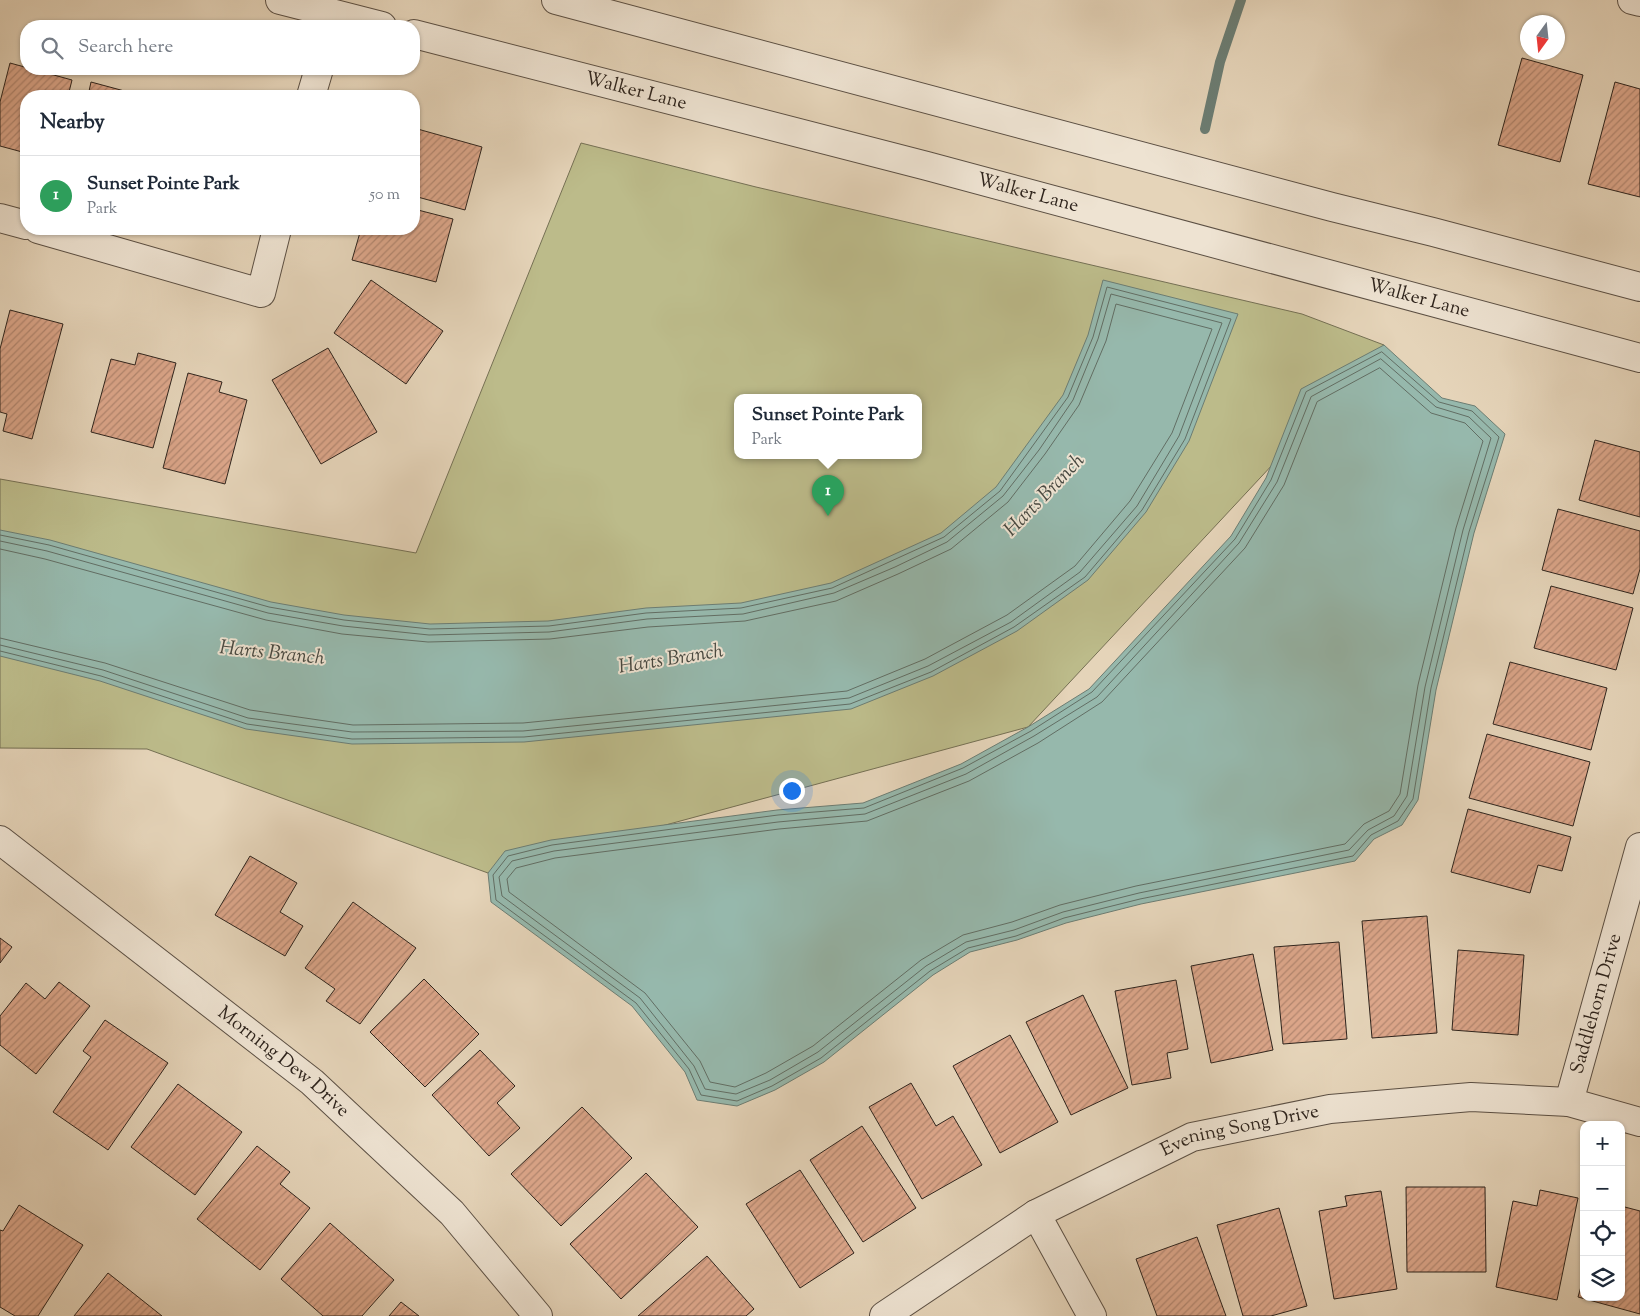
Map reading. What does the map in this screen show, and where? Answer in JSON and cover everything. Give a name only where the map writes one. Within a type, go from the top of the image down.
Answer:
[{"type":"street","points":[[280,0],[359,20]]},
{"type":"street","points":[[556,0],[1322,205],[1433,232],[1640,287]]},
{"type":"street","points":[[1632,0],[1640,2]]},
{"type":"street","name":"Walker Lane","points":[[420,36],[926,166],[1640,358]]},
{"type":"street","points":[[313,90],[316,75]]},
{"type":"street","points":[[0,218],[20,223]]},
{"type":"street","points":[[59,235],[260,293],[275,235]]},
{"type":"street","name":"Morning Dew Drive","points":[[0,840],[312,1082],[452,1213],[538,1316]]},
{"type":"street","name":"Saddlehorn Drive","points":[[1569,1102],[1640,847]]},
{"type":"street","name":"Evening Song Drive","points":[[884,1316],[1036,1214],[1192,1137],[1340,1108],[1471,1097],[1569,1102],[1640,1122]]},
{"type":"street","points":[[1036,1214],[1092,1316]]},
{"type":"shaded area","points":[[581,143],[756,187],[1302,314],[1384,345],[1028,727],[488,873],[147,749],[0,748],[0,479],[416,553]]},
{"type":"water","points":[[1103,280],[1238,314],[1189,441],[1146,512],[1088,580],[1017,631],[933,676],[851,709],[524,742],[352,744],[246,729],[100,681],[0,656],[0,530],[50,540],[271,602],[344,615],[430,624],[548,621],[646,608],[741,603],[831,583],[941,533],[996,487],[1063,395],[1088,335]]},
{"type":"water","points":[[1384,345],[1442,398],[1475,406],[1505,434],[1474,533],[1436,690],[1418,800],[1402,825],[1374,839],[1355,861],[1141,904],[1066,923],[1017,940],[970,952],[933,975],[824,1062],[775,1090],[737,1106],[697,1100],[685,1072],[632,1006],[491,902],[488,873],[505,851],[551,840],[777,810],[863,803],[961,764],[1028,727],[1089,689],[1231,536],[1266,478],[1301,389]]},
{"type":"building","points":[[1521,60],[1529,60],[1583,75],[1560,162],[1498,145]]},
{"type":"building","points":[[10,63],[20,66],[20,75],[54,75],[72,80],[70,90],[20,90],[20,151],[0,146],[0,102]]},
{"type":"building","points":[[91,82],[121,90],[89,90]]},
{"type":"building","points":[[1615,82],[1640,89],[1640,197],[1588,184]]},
{"type":"building","points":[[420,130],[482,147],[465,210],[420,198]]},
{"type":"building","points":[[420,211],[453,219],[436,282],[352,260],[359,235],[420,235]]},
{"type":"building","points":[[371,280],[443,331],[406,384],[334,333]]},
{"type":"building","points":[[10,310],[63,324],[32,439],[3,431],[7,414],[0,412],[0,349]]},
{"type":"building","points":[[328,348],[377,432],[321,464],[272,380]]},
{"type":"building","points":[[138,353],[176,363],[153,448],[91,432],[111,359],[135,365]]},
{"type":"building","points":[[188,373],[222,382],[219,392],[247,400],[225,484],[163,468]]},
{"type":"building","points":[[1595,440],[1640,452],[1640,517],[1579,500]]},
{"type":"building","points":[[1558,509],[1640,531],[1640,569],[1633,594],[1542,570]]},
{"type":"building","points":[[1551,586],[1633,608],[1616,670],[1534,648]]},
{"type":"building","points":[[1510,662],[1607,688],[1591,750],[1493,724]]},
{"type":"building","points":[[1487,734],[1590,762],[1573,826],[1469,798]]},
{"type":"building","points":[[1468,809],[1571,837],[1562,871],[1538,865],[1530,893],[1451,872]]},
{"type":"building","points":[[250,856],[297,883],[280,912],[303,926],[285,956],[215,915]]},
{"type":"building","points":[[353,902],[416,948],[360,1024],[326,1001],[335,989],[305,968]]},
{"type":"building","points":[[1427,916],[1437,1033],[1372,1038],[1362,921]]},
{"type":"building","points":[[0,938],[12,947],[0,963]]},
{"type":"building","points":[[1339,942],[1347,1039],[1283,1044],[1274,947]]},
{"type":"building","points":[[1458,950],[1524,955],[1518,1035],[1452,1030]]},
{"type":"building","points":[[1253,954],[1273,1050],[1211,1063],[1191,966]]},
{"type":"building","points":[[424,979],[479,1034],[425,1087],[370,1032]]},
{"type":"building","points":[[1176,980],[1188,1049],[1167,1053],[1171,1078],[1132,1085],[1115,991]]},
{"type":"building","points":[[59,982],[90,1006],[36,1074],[0,1045],[0,1016],[26,983],[45,999]]},
{"type":"building","points":[[1083,995],[1128,1088],[1071,1115],[1026,1022]]},
{"type":"building","points":[[105,1020],[168,1063],[108,1150],[53,1112],[91,1057],[83,1051]]},
{"type":"building","points":[[1010,1035],[1058,1122],[1000,1153],[953,1066]]},
{"type":"building","points":[[480,1050],[515,1086],[497,1103],[520,1128],[489,1156],[432,1095]]},
{"type":"building","points":[[911,1083],[936,1126],[953,1116],[982,1165],[922,1199],[869,1107]]},
{"type":"building","points":[[178,1084],[242,1132],[195,1195],[131,1147]]},
{"type":"building","points":[[582,1107],[632,1158],[561,1226],[511,1174]]},
{"type":"building","points":[[862,1126],[916,1208],[863,1242],[810,1160]]},
{"type":"building","points":[[257,1146],[290,1172],[280,1184],[310,1208],[260,1270],[197,1219]]},
{"type":"building","points":[[800,1170],[854,1253],[800,1288],[746,1204]]},
{"type":"building","points":[[646,1173],[698,1227],[621,1299],[570,1244]]},
{"type":"building","points":[[1406,1187],[1485,1187],[1486,1272],[1407,1272]]},
{"type":"building","points":[[1540,1190],[1578,1198],[1557,1300],[1496,1287],[1513,1201],[1537,1206]]},
{"type":"building","points":[[1381,1191],[1397,1289],[1334,1299],[1319,1211],[1347,1206],[1345,1196]]},
{"type":"building","points":[[19,1205],[83,1245],[38,1316],[15,1316],[0,1307],[0,1230],[3,1231]]},
{"type":"building","points":[[1625,1207],[1640,1211],[1640,1314],[1593,1301],[1625,1301]]},
{"type":"building","points":[[1279,1208],[1307,1306],[1271,1316],[1243,1316],[1217,1225]]},
{"type":"building","points":[[330,1223],[394,1280],[362,1316],[323,1316],[281,1279]]},
{"type":"building","points":[[1197,1237],[1226,1316],[1157,1316],[1136,1259]]},
{"type":"building","points":[[707,1256],[754,1309],[746,1316],[638,1316]]},
{"type":"building","points":[[108,1273],[162,1316],[74,1316]]},
{"type":"building","points":[[401,1302],[419,1316],[389,1316]]},
{"type":"waterway","name":"Harts Branch","points":[[1205,129],[1220,62],[1241,0]]},
{"type":"place","name":"Sunset Pointe Park","points":[[828,516]]}]
